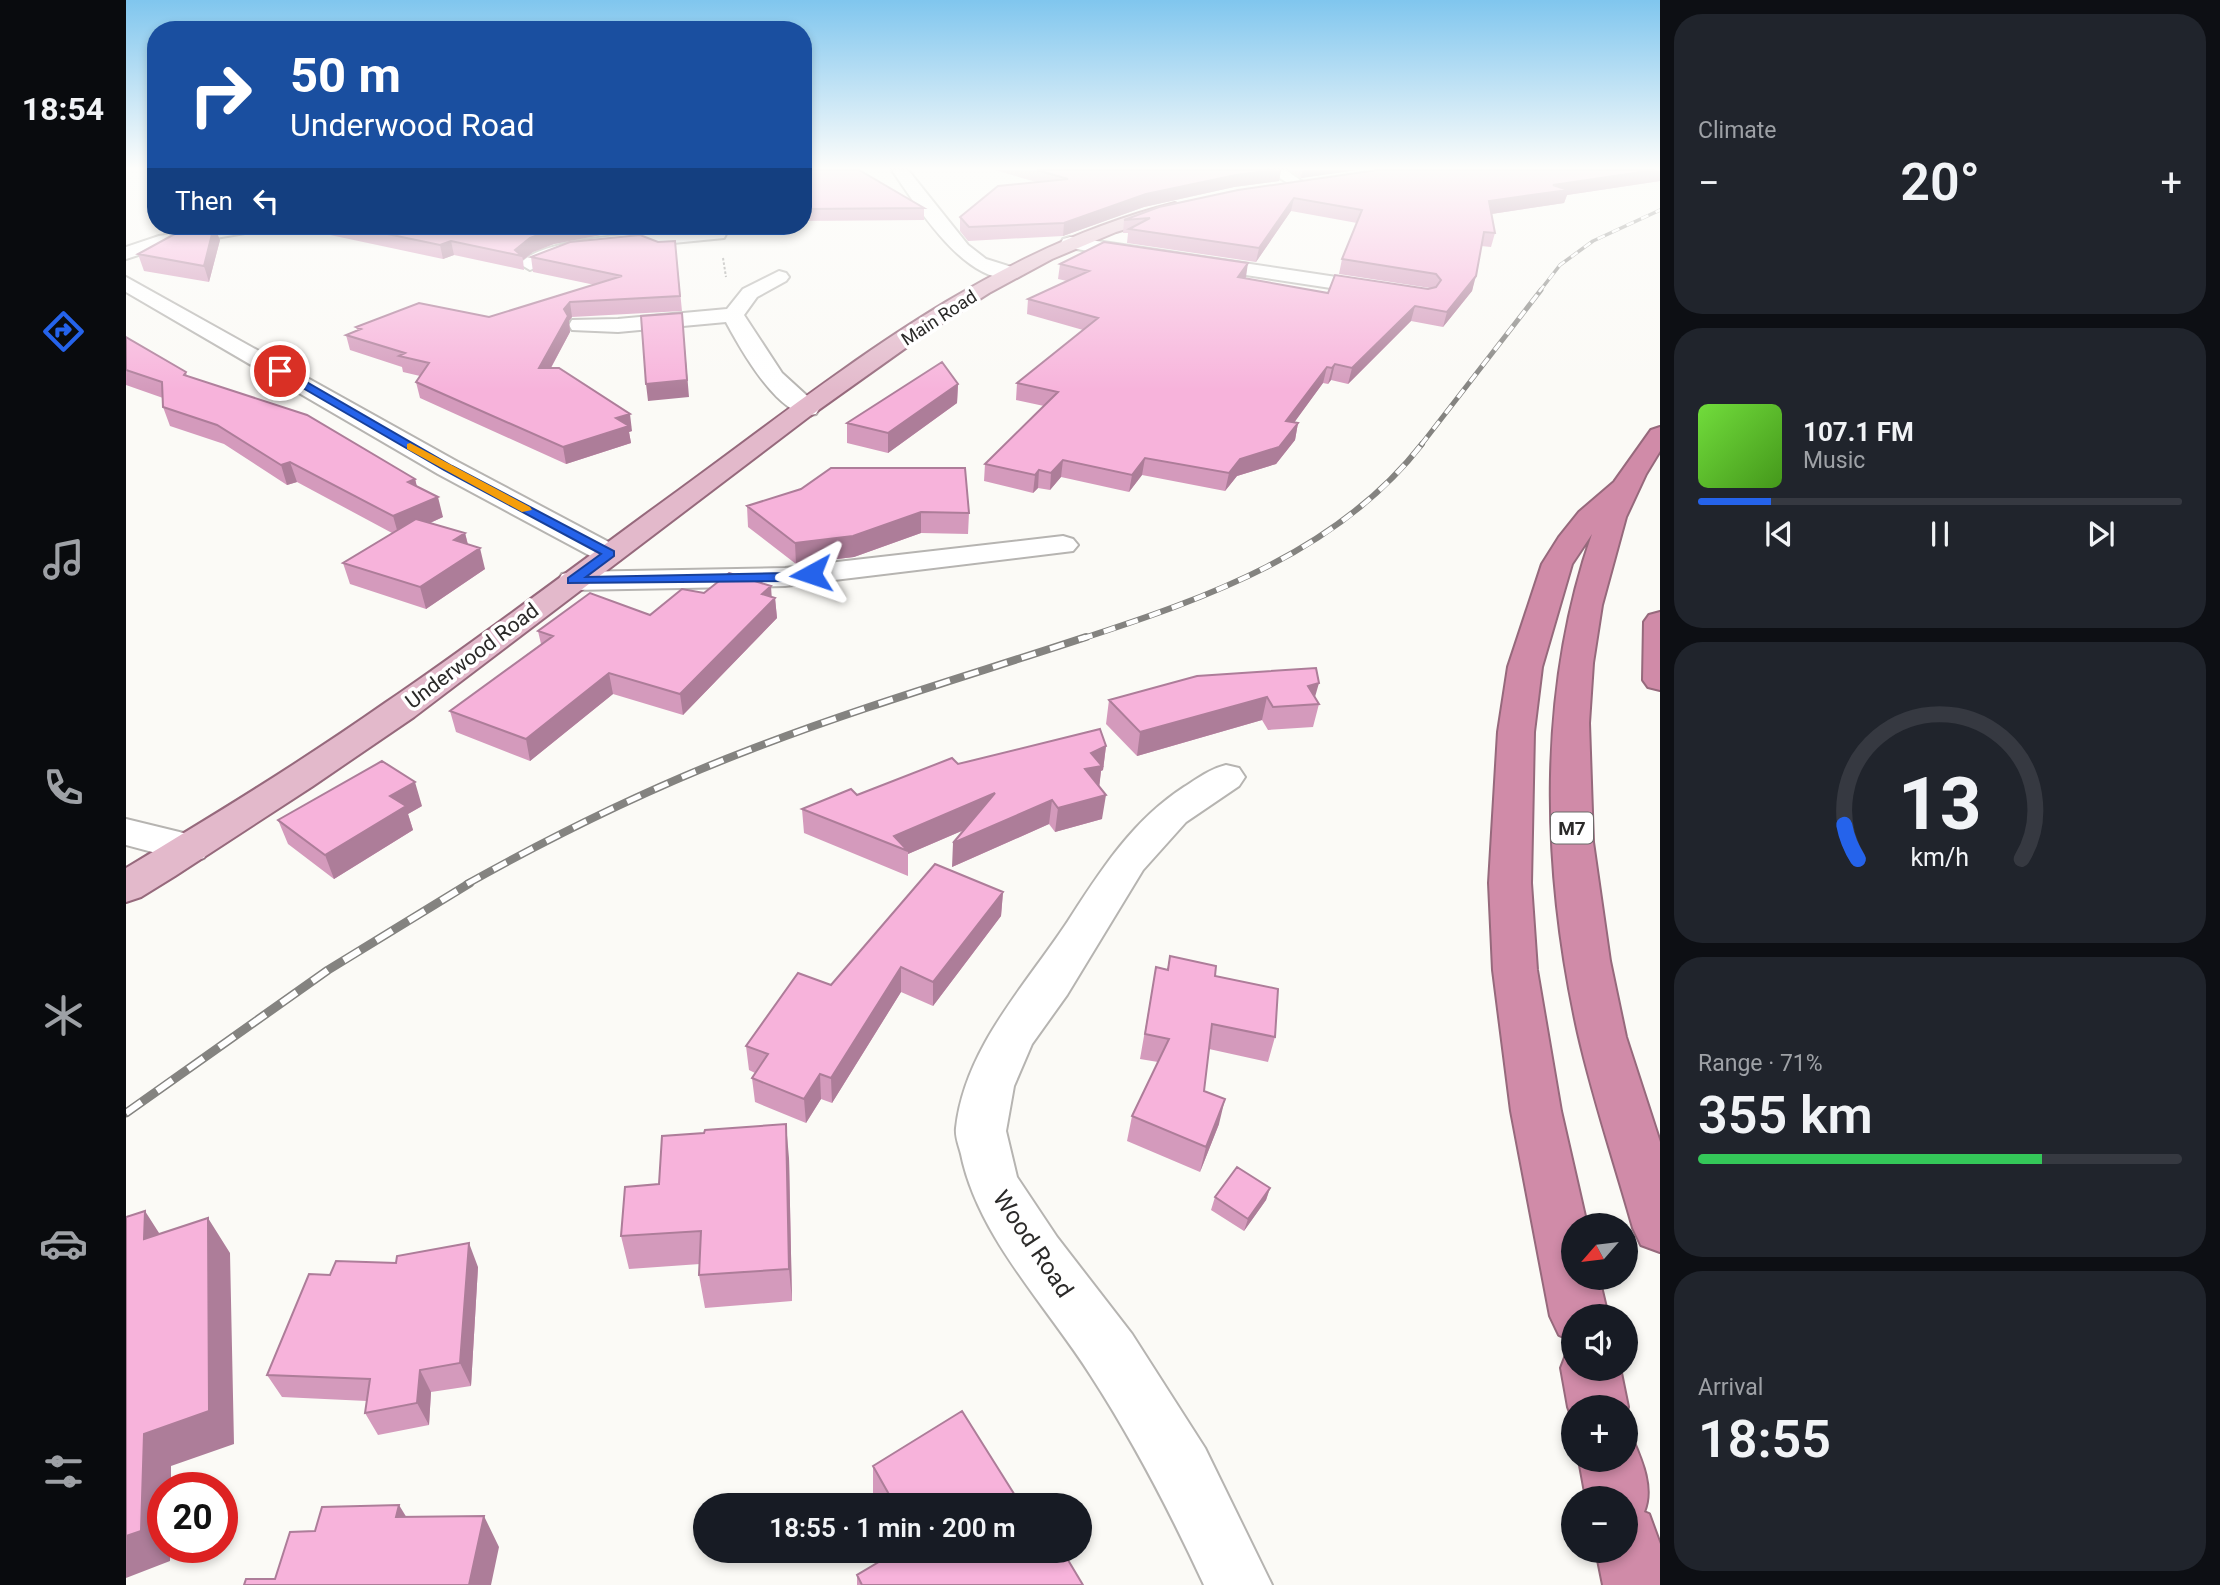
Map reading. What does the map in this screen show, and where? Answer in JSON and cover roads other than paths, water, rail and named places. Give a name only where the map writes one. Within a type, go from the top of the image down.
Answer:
[{"type":"highway","name":"M7","points":[[1660,435],[1614,510],[1595,569],[1582,621],[1569,723],[1573,863],[1599,1021],[1660,1228]]},
{"type":"highway","points":[[1576,1304],[1536,1111],[1515,970],[1510,883],[1516,732],[1525,667],[1557,564],[1589,518],[1627,485]]},
{"type":"highway","points":[[1659,635],[1660,680]]},
{"type":"highway","points":[[1631,1563],[1636,1585]]},
{"type":"main road","name":"Main Road","points":[[807,409],[875,359],[1011,273],[1068,244]]},
{"type":"main road","name":"Underwood Road","points":[[126,887],[401,709],[807,409]]},
{"type":"street","points":[[126,253],[153,244]]},
{"type":"street","points":[[530,264],[570,247],[607,244]]},
{"type":"street","points":[[957,244],[979,263],[1011,273]]},
{"type":"street","points":[[1077,244],[1403,292]]},
{"type":"street","points":[[733,315],[750,293],[779,277]]},
{"type":"street","points":[[126,283],[448,468],[609,554]]},
{"type":"street","points":[[126,311],[159,302]]},
{"type":"street","points":[[733,315],[772,378],[782,390],[807,409]]},
{"type":"street","points":[[580,325],[604,327],[696,316],[733,315]]},
{"type":"street","points":[[573,581],[785,577],[1063,545]]},
{"type":"street","name":"Wood Road","points":[[1226,777],[1172,813],[1129,860],[1051,983],[1012,1036],[989,1086],[981,1131],[993,1184],[1038,1255],[1111,1354],[1176,1459],[1239,1585]]},
{"type":"street","points":[[126,832],[190,848]]},
{"type":"railway","points":[[1539,292],[1560,265],[1589,244]]},
{"type":"railway","points":[[1421,445],[1541,290]]},
{"type":"railway","points":[[1081,639],[1176,606],[1267,567],[1351,514],[1388,482],[1422,444]]},
{"type":"railway","points":[[467,884],[606,812],[713,764],[833,719],[1086,637]]},
{"type":"railway","points":[[126,1113],[328,970],[470,883]]}]
